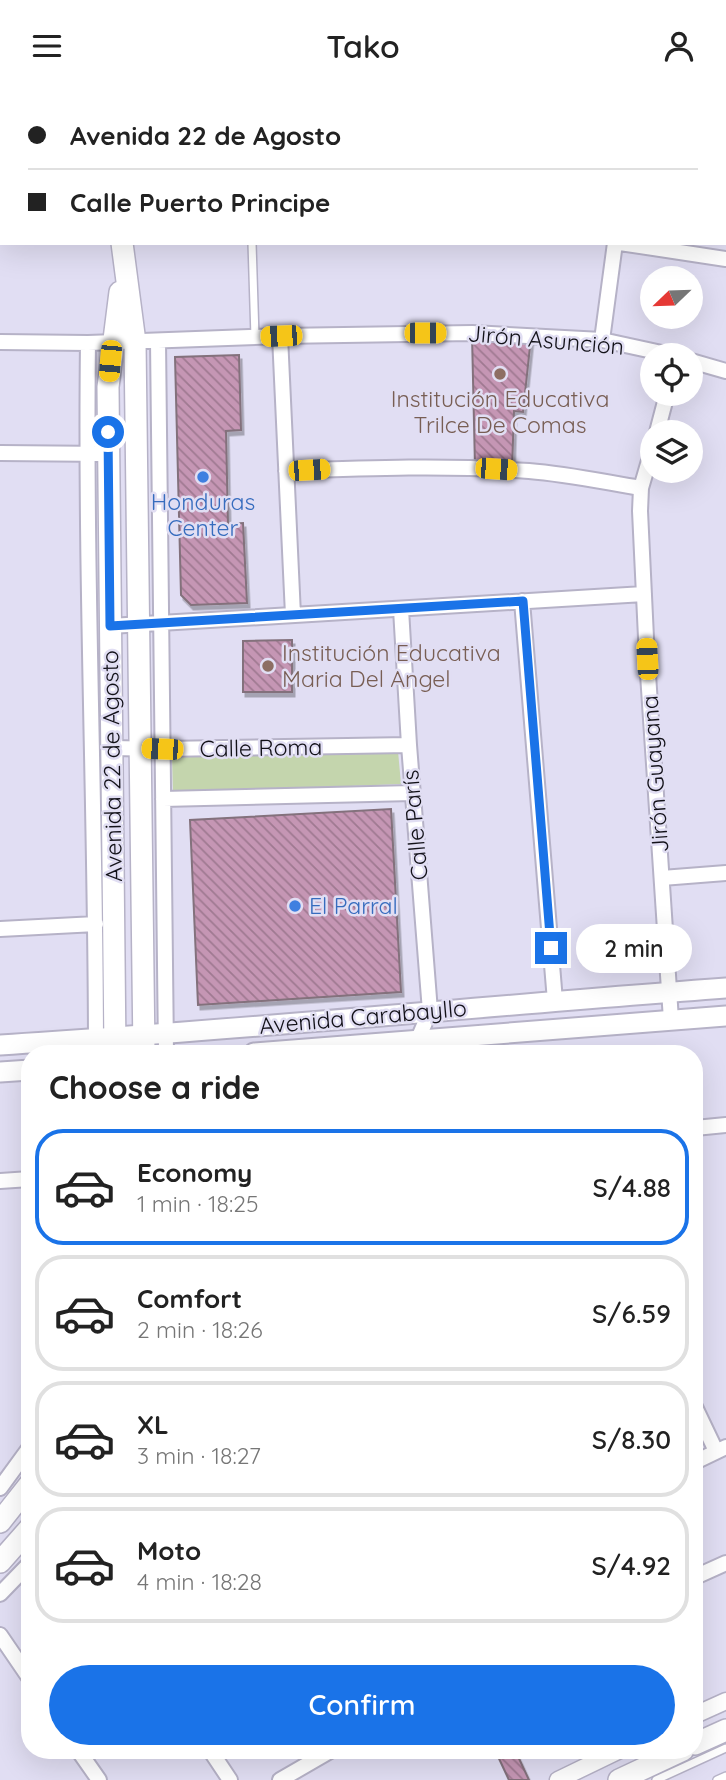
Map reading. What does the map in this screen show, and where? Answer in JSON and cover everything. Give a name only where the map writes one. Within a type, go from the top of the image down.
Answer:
[{"type":"main road","name":"Avenida 22 de Agosto","points":[[122,245],[135,342],[149,624],[140,749],[143,1045]]},
{"type":"main road","name":"Avenida 22 de Agosto","points":[[106,1045],[113,748],[108,387],[124,269]]},
{"type":"main road","name":"Avenida Carabayllo","points":[[143,1045],[430,1011],[726,988]]},
{"type":"main road","name":"Avenida Carabayllo","points":[[348,1045],[726,1016]]},
{"type":"main road","name":"Avenida Carabayllo","points":[[0,1045],[21,1045]]},
{"type":"main road","points":[[0,1072],[21,1071]]},
{"type":"main road","points":[[0,1522],[21,1495]]},
{"type":"main road","points":[[0,1562],[21,1538]]},
{"type":"main road","points":[[703,1740],[726,1730]]},
{"type":"main road","points":[[619,1780],[664,1759]]},
{"type":"street","points":[[601,340],[618,245]]},
{"type":"street","points":[[632,245],[726,259]]},
{"type":"street","name":"Jirón Asunción","points":[[0,342],[88,343],[472,333],[601,340],[640,348]]},
{"type":"street","points":[[281,336],[293,615]]},
{"type":"street","name":"Avenida 22 de Agosto","points":[[158,341],[149,624],[162,749],[167,1044]]},
{"type":"street","name":"Avenida 22 de Agosto","points":[[88,343],[87,454],[96,925],[106,1045]]},
{"type":"street","points":[[703,364],[726,371]]},
{"type":"street","points":[[0,453],[109,454]]},
{"type":"street","points":[[286,471],[401,466],[480,468],[533,471],[642,488]]},
{"type":"street","name":"Jirón Guayana","points":[[643,483],[640,511],[644,594],[671,1020]]},
{"type":"street","points":[[110,626],[644,594]]},
{"type":"street","points":[[523,601],[555,1001]]},
{"type":"street","name":"Calle París","points":[[401,609],[430,1011],[418,1039]]},
{"type":"street","name":"Calle Roma","points":[[113,748],[409,745]]},
{"type":"street","points":[[163,799],[413,793]]},
{"type":"street","points":[[662,878],[726,873]]},
{"type":"street","points":[[0,929],[96,925]]},
{"type":"street","points":[[703,1127],[726,1125]]},
{"type":"street","points":[[0,1181],[21,1180]]},
{"type":"street","points":[[703,1420],[721,1449],[703,1458]]},
{"type":"street","points":[[0,1488],[21,1459]]},
{"type":"street","points":[[703,1573],[726,1563]]},
{"type":"street","points":[[0,1594],[21,1572]]},
{"type":"street","points":[[0,1635],[21,1666]]},
{"type":"street","points":[[703,1711],[726,1701]]},
{"type":"street","points":[[84,1759],[99,1780]]},
{"type":"street","points":[[216,1759],[230,1780]]},
{"type":"street","points":[[280,1780],[316,1759]]},
{"type":"street","points":[[558,1780],[601,1759]]},
{"type":"lane","points":[[252,245],[255,337]]},
{"type":"lane","points":[[703,1759],[726,1748]]},
{"type":"lane","points":[[656,1780],[702,1759]]},
{"type":"lane","points":[[717,1780],[726,1776]]},
{"type":"green space","points":[[398,751],[401,784],[173,793],[172,757]]},
{"type":"building","name":"Institución Educativa Trilce De Comas","points":[[472,335],[531,337],[523,412],[514,411],[512,469],[475,467]]},
{"type":"building","name":"Honduras Center","points":[[239,355],[241,430],[226,431],[228,524],[243,523],[247,603],[191,605],[181,595],[175,357]]},
{"type":"building","name":"Institución Educativa Maria Del Angel","points":[[292,640],[292,692],[243,692],[243,641]]},
{"type":"building","name":"El Parral","points":[[391,809],[401,992],[198,1005],[190,820]]},
{"type":"building","points":[[499,1759],[519,1759],[529,1780],[509,1780]]},
{"type":"place","name":"Institución Educativa Trilce De Comas","points":[[500,374]]},
{"type":"place","name":"Honduras Center","points":[[203,477]]},
{"type":"place","name":"Institución Educativa Maria Del Angel","points":[[268,666]]},
{"type":"place","name":"El Parral","points":[[295,906]]},
{"type":"route","points":[[108,432],[110,626],[523,601],[551,948]]}]
